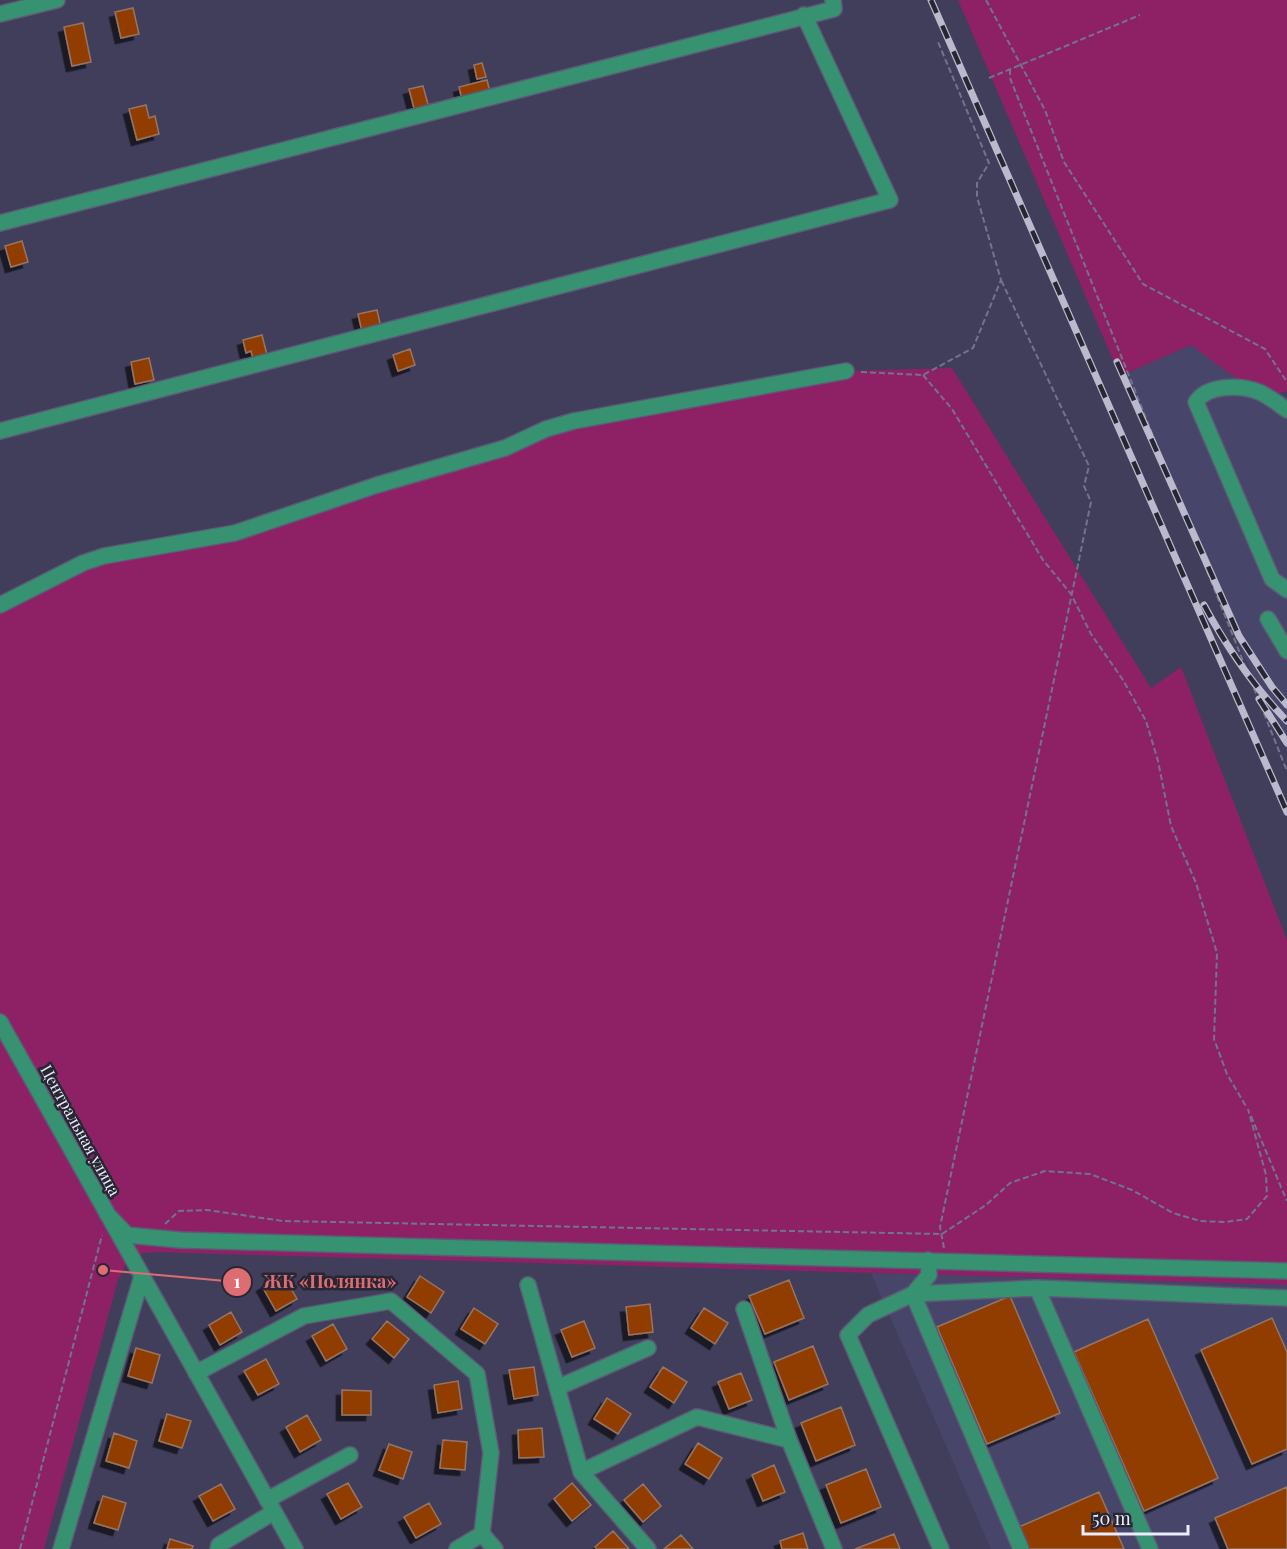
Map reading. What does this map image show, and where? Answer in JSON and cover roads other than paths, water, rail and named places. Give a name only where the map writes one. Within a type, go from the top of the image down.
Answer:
[{"type":"street","points":[[0,14],[57,0]]},
{"type":"street","points":[[0,223],[834,9],[833,0]]},
{"type":"street","points":[[0,431],[890,200],[804,15]]},
{"type":"street","points":[[0,605],[83,563],[104,556],[235,533],[377,485],[506,448],[546,429],[574,421],[846,371]]},
{"type":"street","points":[[1287,410],[1261,393],[1245,388],[1206,392],[1196,402],[1272,579],[1287,590]]},
{"type":"street","points":[[1268,619],[1287,651]]},
{"type":"street","name":"Центральная улица","points":[[0,1022],[295,1549]]},
{"type":"street","points":[[107,1214],[127,1235],[149,1238],[1287,1271]]},
{"type":"street","points":[[928,1260],[929,1275],[913,1293],[868,1315],[848,1335],[941,1549]]},
{"type":"street","points":[[61,1549],[142,1276]]},
{"type":"street","points":[[528,1285],[582,1472],[648,1549]]},
{"type":"street","points":[[913,1293],[1037,1288],[1287,1298]]},
{"type":"street","points":[[1037,1288],[1150,1549]]},
{"type":"street","points":[[913,1293],[1021,1549]]},
{"type":"street","points":[[196,1373],[304,1316],[391,1301],[477,1374],[491,1453],[482,1534],[495,1549]]},
{"type":"street","points":[[744,1310],[789,1440],[834,1549]]},
{"type":"street","points":[[559,1387],[648,1348]]},
{"type":"street","points":[[582,1472],[697,1417],[789,1440]]},
{"type":"street","points":[[218,1549],[219,1545],[271,1506],[350,1455]]},
{"type":"street","points":[[457,1549],[482,1534]]},
{"type":"railway","points":[[931,0],[1287,812]]},
{"type":"railway","points":[[1117,362],[1239,636],[1272,687],[1287,705]]},
{"type":"railway","points":[[1204,605],[1242,666],[1287,721]]},
{"type":"railway","points":[[1259,699],[1287,743]]},
{"type":"place","name":"ЖК «Полянка»","points":[[103,1270]]}]
